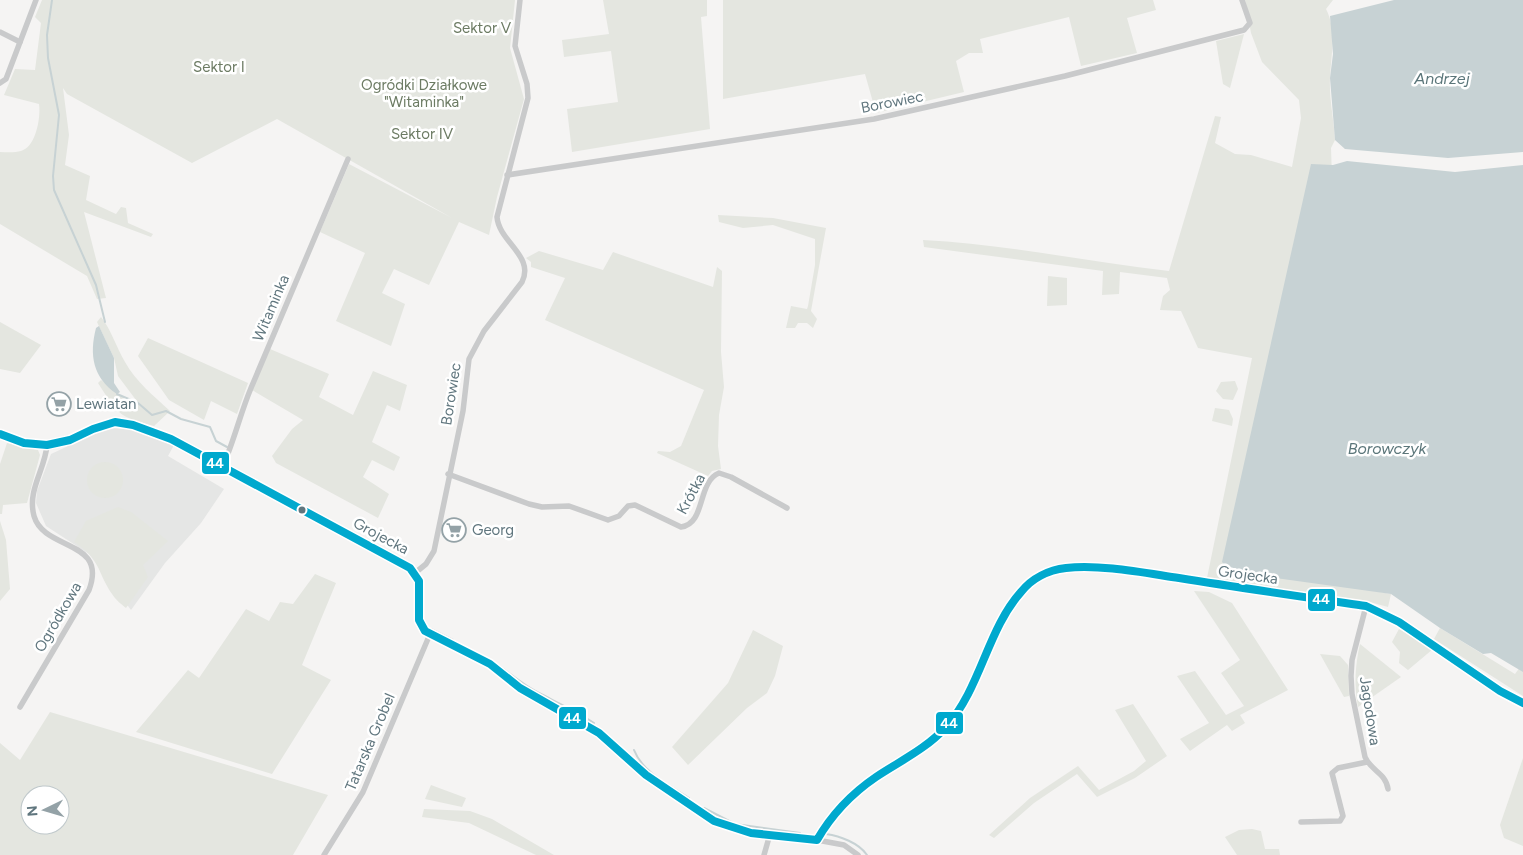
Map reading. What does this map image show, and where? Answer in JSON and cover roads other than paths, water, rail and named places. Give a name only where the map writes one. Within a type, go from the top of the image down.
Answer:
[{"type":"street","points":[[1,83],[6,79],[36,0]]},
{"type":"street","name":"Borowiec","points":[[416,573],[426,564],[434,551],[460,422],[471,354],[484,331],[522,282],[525,274],[522,258],[502,233],[498,222],[498,211],[528,98],[526,84],[516,57],[515,46],[520,0]]},
{"type":"street","name":"Borowiec","points":[[507,175],[874,119],[1065,76],[1244,30],[1250,23],[1242,0]]},
{"type":"street","points":[[0,32],[20,42]]},
{"type":"street","name":"Witaminka","points":[[222,468],[254,380],[348,159]]},
{"type":"street","name":"Grojecka","points":[[0,434],[20,442],[47,445],[70,440],[102,425],[122,422],[171,439],[222,468],[388,555],[416,573],[420,585],[419,620],[423,629],[430,634]]},
{"type":"street","name":"Ogródkowa","points":[[20,707],[89,590],[94,577],[92,564],[84,553],[43,531],[35,517],[32,493],[45,459],[47,445]]},
{"type":"street","name":"Krótka","points":[[448,474],[534,505],[570,506],[604,520],[616,518],[628,506],[638,505],[681,527],[687,526],[693,521],[711,479],[719,473],[731,477],[787,508]]},
{"type":"street","name":"Grojecka","points":[[817,840],[834,814],[855,794],[876,777],[926,746],[952,720],[964,701],[1012,603],[1029,583],[1047,573],[1071,567],[1111,570],[1366,606],[1399,622],[1500,691],[1523,703]]},
{"type":"street","name":"Jagodowa","points":[[1366,606],[1352,660],[1352,694],[1367,762],[1384,777],[1388,789]]},
{"type":"street","points":[[430,634],[490,664],[520,688],[599,733],[646,774],[709,818],[735,829],[844,845],[858,855]]},
{"type":"street","name":"Tatarska Grobel","points":[[324,855],[364,792],[430,634]]},
{"type":"street","name":"Jagodowa","points":[[1301,822],[1340,822],[1343,816],[1332,773],[1335,769],[1367,762]]},
{"type":"street","points":[[764,855],[770,834]]},
{"type":"water","name":"Andrzej","points":[[1394,0],[1523,0],[1523,152],[1448,158],[1345,149],[1335,140],[1330,78],[1333,54],[1330,16]]},
{"type":"water","name":"Borowczyk","points":[[1347,161],[1455,172],[1523,165],[1523,672],[1491,653],[1483,654],[1440,628],[1391,594],[1231,572],[1222,562],[1311,164],[1333,165]]},
{"type":"water","points":[[99,326],[114,358],[114,383],[120,392],[117,394],[103,381],[95,365],[93,347],[96,328]]},
{"type":"waterway","points":[[52,0],[47,35],[48,58],[59,115],[53,176],[54,190],[96,285],[105,322]]},
{"type":"waterway","points":[[117,394],[138,403],[152,415],[166,411],[181,419],[210,427],[216,441],[227,447]]},
{"type":"waterway","points":[[431,629],[453,640]]},
{"type":"waterway","points":[[472,651],[537,692],[594,723]]},
{"type":"waterway","points":[[634,750],[650,772],[689,798]]},
{"type":"waterway","points":[[704,808],[735,824],[800,833]]},
{"type":"waterway","points":[[826,834],[849,841],[867,855]]},
{"type":"place","name":"Lewiatan","points":[[59,404]]},
{"type":"place","name":"Georg","points":[[454,530]]},
{"type":"park label","name":"Sektor V","points":[[482,28]]},
{"type":"park label","name":"Sektor I","points":[[219,67]]},
{"type":"park label","name":"Ogródki Działkowe \"Witaminka\"","points":[[424,94]]},
{"type":"park label","name":"Sektor IV","points":[[422,134]]}]
